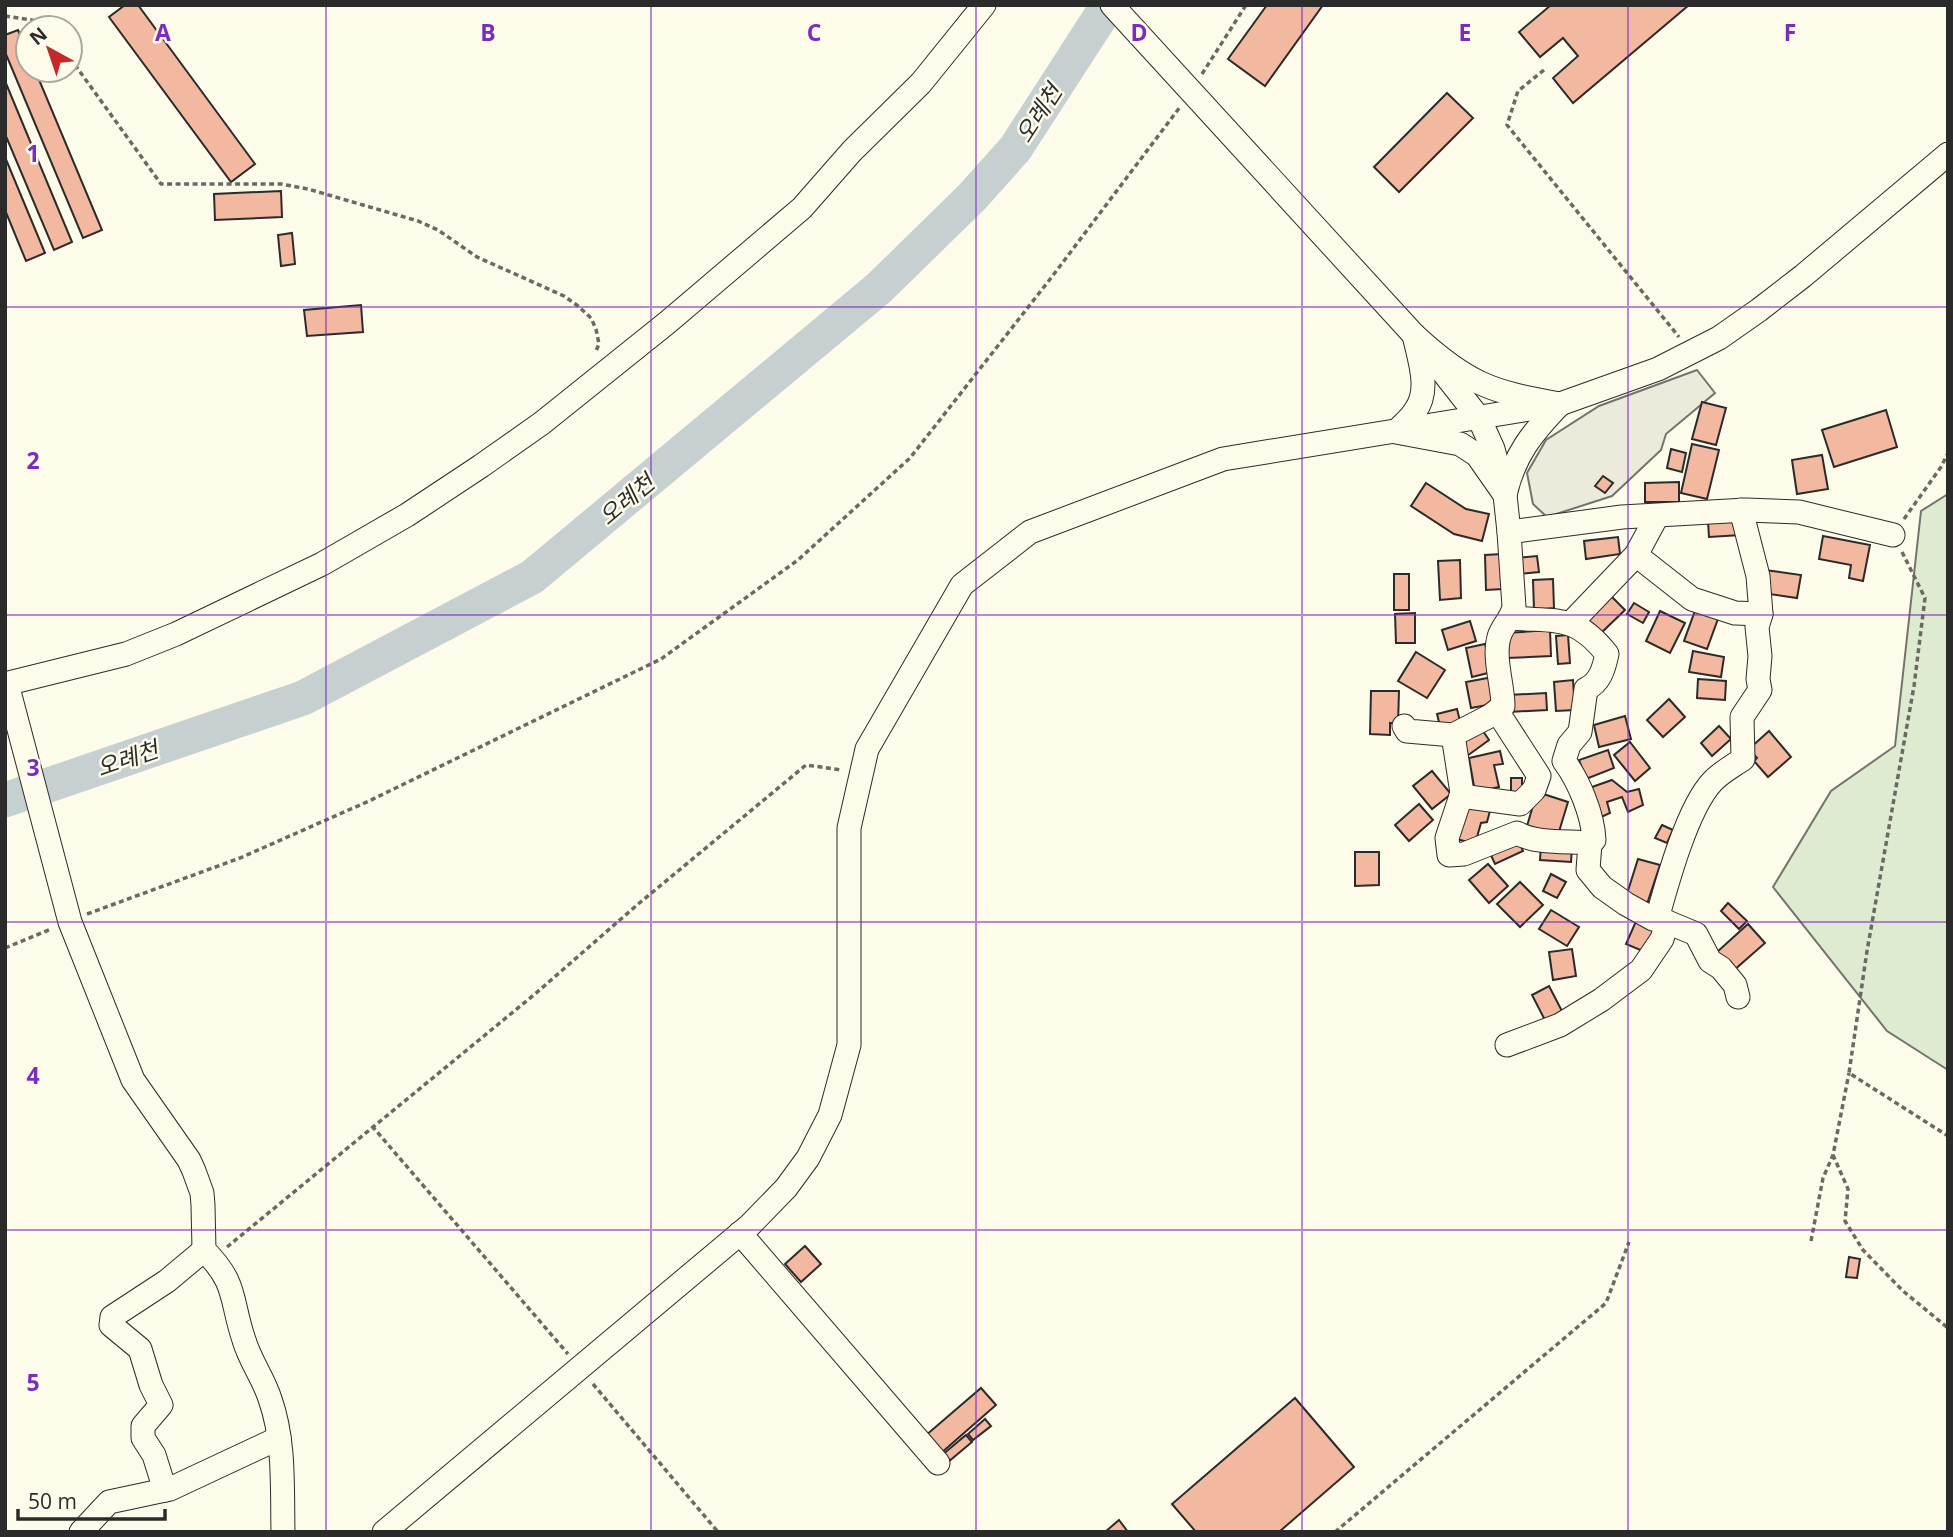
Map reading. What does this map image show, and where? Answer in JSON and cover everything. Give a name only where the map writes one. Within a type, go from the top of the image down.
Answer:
[{"type":"street","points":[[282,1532],[281,1452],[270,1398],[247,1350],[234,1297],[224,1272],[208,1254],[202,1193],[194,1171],[133,1080],[70,922],[6,684],[126,654],[176,634],[322,564],[407,515],[542,423],[668,322],[802,208],[852,151],[921,83],[984,5]]},
{"type":"street","points":[[1112,5],[1414,335],[1479,418],[1493,449],[1505,495],[1514,583],[1511,618],[1499,636],[1503,706],[1453,735],[1407,731],[1404,726]]},
{"type":"street","points":[[384,1532],[740,1233],[786,1188],[808,1158],[830,1115],[849,1045],[849,828],[867,749],[962,585],[1030,532],[1223,459],[1560,404],[1658,369],[1719,338],[1803,276],[1948,153]]},
{"type":"street","points":[[1414,335],[1445,363],[1468,379],[1503,392],[1560,404]]},
{"type":"street","points":[[1396,432],[1415,413],[1423,394],[1414,335]]},
{"type":"street","points":[[1505,495],[1510,472],[1520,451],[1560,404]]},
{"type":"street","points":[[1396,432],[1460,444],[1477,455],[1505,495]]},
{"type":"street","points":[[1509,532],[1622,517],[1741,510],[1799,512],[1893,535]]},
{"type":"street","points":[[1507,1045],[1560,1024],[1642,971],[1661,939],[1671,871],[1701,797],[1713,781],[1743,759],[1742,717],[1760,690],[1757,627],[1760,614],[1758,576],[1741,510]]},
{"type":"street","points":[[1571,623],[1636,555],[1657,516]]},
{"type":"street","points":[[1636,555],[1692,599],[1735,612],[1760,614]]},
{"type":"street","points":[[1461,796],[1520,804],[1534,790],[1539,775],[1564,761],[1569,746],[1580,732],[1586,689],[1595,685],[1604,668],[1607,654],[1593,637],[1571,623],[1511,618]]},
{"type":"street","points":[[1497,711],[1539,775]]},
{"type":"street","points":[[1453,735],[1461,796],[1447,838],[1449,855],[1464,854],[1517,833],[1530,841],[1590,844]]},
{"type":"street","points":[[1564,761],[1572,772],[1594,827],[1588,870],[1602,887],[1626,904],[1696,934],[1710,961],[1721,968],[1735,985],[1738,997]]},
{"type":"street","points":[[740,1233],[938,1464]]},
{"type":"street","points":[[165,1490],[154,1455],[143,1438],[143,1426],[161,1405],[139,1349],[111,1325],[113,1317],[208,1254]]},
{"type":"street","points":[[80,1532],[109,1502],[165,1490],[279,1438]]},
{"type":"path","points":[[5,948],[240,858],[369,801],[661,659],[797,560],[910,458],[1192,92],[1246,5]]},
{"type":"path","points":[[1544,69],[1518,91],[1507,125],[1692,352]]},
{"type":"path","points":[[84,77],[161,184],[281,184],[332,195],[418,221],[438,230],[477,257],[565,296],[578,306],[591,318],[597,329],[599,344],[593,361]]},
{"type":"path","points":[[1811,1241],[1823,1178],[1833,1155],[1849,1073],[1867,951],[1914,686],[1925,598],[1893,535],[1948,453]]},
{"type":"path","points":[[208,1254],[525,1003],[636,905],[806,765],[862,771]]},
{"type":"path","points":[[1849,1073],[1948,1136]]},
{"type":"path","points":[[372,1126],[718,1532]]},
{"type":"path","points":[[1833,1155],[1848,1189],[1845,1221],[1863,1250],[1903,1291],[1948,1328]]},
{"type":"path","points":[[1335,1532],[1606,1303],[1629,1242]]},
{"type":"green space","points":[[1948,494],[1948,1070],[1887,1031],[1773,887],[1831,791],[1895,746],[1921,511]]},
{"type":"shaded area","points":[[1697,370],[1715,393],[1666,434],[1661,450],[1612,496],[1547,517],[1533,504],[1527,473],[1546,440],[1599,406]]},
{"type":"building","points":[[125,5],[138,5],[255,164],[231,182],[109,17]]},
{"type":"building","points":[[1267,5],[1323,5],[1265,86],[1228,59]]},
{"type":"building","points":[[1551,5],[1689,5],[1573,103],[1553,78],[1578,56],[1563,38],[1540,57],[1519,32]]},
{"type":"building","points":[[14,32],[14,73],[5,52],[5,35]]},
{"type":"building","points":[[5,81],[72,242],[54,250],[5,134]]},
{"type":"building","points":[[18,84],[41,84],[102,230],[83,238]]},
{"type":"building","points":[[1447,93],[1473,118],[1399,192],[1374,167]]},
{"type":"building","points":[[5,157],[45,253],[26,261],[5,210]]},
{"type":"building","points":[[281,191],[282,217],[215,220],[214,194]]},
{"type":"building","points":[[292,233],[295,264],[281,266],[278,235]]},
{"type":"building","points":[[361,305],[363,332],[307,336],[304,310]]},
{"type":"building","points":[[1702,402],[1726,408],[1716,445],[1692,439]]},
{"type":"building","points":[[1886,410],[1897,447],[1834,467],[1822,430]]},
{"type":"building","points":[[1692,444],[1719,450],[1707,499],[1681,493]]},
{"type":"building","points":[[1671,449],[1686,453],[1682,472],[1667,468]]},
{"type":"building","points":[[1822,455],[1828,489],[1797,494],[1792,460]]},
{"type":"building","points":[[1603,476],[1613,483],[1605,493],[1595,486]]},
{"type":"building","points":[[1679,482],[1679,502],[1645,502],[1645,483]]},
{"type":"building","points":[[1426,483],[1466,509],[1489,514],[1482,541],[1454,534],[1411,506]]},
{"type":"building","points":[[1740,520],[1741,535],[1709,537],[1708,522]]},
{"type":"building","points":[[1823,536],[1870,545],[1863,581],[1849,578],[1851,565],[1819,559]]},
{"type":"building","points":[[1618,537],[1620,554],[1586,559],[1584,541]]},
{"type":"building","points":[[1502,554],[1503,589],[1486,590],[1485,555]]},
{"type":"building","points":[[1537,556],[1539,572],[1518,574],[1517,558]]},
{"type":"building","points":[[1460,560],[1461,598],[1440,600],[1438,561]]},
{"type":"building","points":[[1765,570],[1801,575],[1797,598],[1762,593]]},
{"type":"building","points":[[1394,574],[1409,574],[1409,610],[1394,610]]},
{"type":"building","points":[[1553,579],[1554,608],[1534,610],[1533,580]]},
{"type":"building","points":[[1607,592],[1625,610],[1600,634],[1582,617]]},
{"type":"building","points":[[1634,603],[1649,612],[1643,623],[1627,614]]},
{"type":"building","points":[[1696,608],[1719,616],[1707,649],[1684,641]]},
{"type":"building","points":[[1660,611],[1685,623],[1670,653],[1646,641]]},
{"type":"building","points":[[1415,613],[1415,643],[1396,643],[1395,614]]},
{"type":"building","points":[[1470,621],[1476,641],[1448,650],[1442,630]]},
{"type":"building","points":[[1550,630],[1551,656],[1507,658],[1506,633]]},
{"type":"building","points":[[1568,635],[1570,663],[1558,664],[1556,636]]},
{"type":"building","points":[[1485,644],[1492,672],[1472,677],[1466,648]]},
{"type":"building","points":[[1693,651],[1724,657],[1721,677],[1689,672]]},
{"type":"building","points":[[1416,652],[1445,670],[1427,698],[1398,681]]},
{"type":"building","points":[[1493,677],[1498,703],[1471,708],[1466,682]]},
{"type":"building","points":[[1698,679],[1726,681],[1725,700],[1697,698]]},
{"type":"building","points":[[1573,680],[1575,710],[1556,711],[1554,682]]},
{"type":"building","points":[[1371,691],[1399,691],[1398,724],[1390,723],[1390,735],[1370,734]]},
{"type":"building","points":[[1546,693],[1547,710],[1509,712],[1508,695]]},
{"type":"building","points":[[1669,699],[1685,717],[1663,737],[1647,720]]},
{"type":"building","points":[[1457,709],[1461,725],[1441,730],[1437,714]]},
{"type":"building","points":[[1625,716],[1631,739],[1599,747],[1594,725]]},
{"type":"building","points":[[1719,726],[1731,739],[1712,756],[1701,743]]},
{"type":"building","points":[[1481,728],[1489,740],[1467,756],[1458,745]]},
{"type":"building","points":[[1769,731],[1791,757],[1768,777],[1754,761],[1757,758],[1749,749]]},
{"type":"building","points":[[1630,742],[1650,768],[1635,781],[1614,755]]},
{"type":"building","points":[[1608,750],[1614,768],[1586,779],[1579,760]]},
{"type":"building","points":[[1500,751],[1503,764],[1494,765],[1499,787],[1475,792],[1469,758]]},
{"type":"building","points":[[1432,771],[1451,794],[1432,809],[1413,786]]},
{"type":"building","points":[[1511,778],[1522,778],[1522,795],[1511,796]]},
{"type":"building","points":[[1612,780],[1627,792],[1639,789],[1643,805],[1628,812],[1622,797],[1607,802],[1610,813],[1597,819],[1592,787]]},
{"type":"building","points":[[1537,792],[1568,802],[1558,835],[1527,826]]},
{"type":"building","points":[[1464,800],[1491,807],[1487,822],[1481,823],[1475,844],[1453,838]]},
{"type":"building","points":[[1419,804],[1433,820],[1409,841],[1395,825]]},
{"type":"building","points":[[1662,825],[1673,830],[1667,843],[1655,838]]},
{"type":"building","points":[[1518,839],[1523,851],[1495,864],[1490,853]]},
{"type":"building","points":[[1541,845],[1572,847],[1571,862],[1540,860]]},
{"type":"building","points":[[1355,852],[1379,852],[1379,885],[1355,886]]},
{"type":"building","points":[[1638,859],[1660,865],[1647,904],[1626,897]]},
{"type":"building","points":[[1488,864],[1508,886],[1489,903],[1469,880]]},
{"type":"building","points":[[1551,874],[1566,882],[1557,898],[1543,891]]},
{"type":"building","points":[[1520,882],[1543,905],[1520,927],[1497,904]]},
{"type":"building","points":[[1728,903],[1747,921],[1739,929],[1721,911]]},
{"type":"building","points":[[1551,910],[1579,927],[1567,946],[1539,929]]},
{"type":"building","points":[[1637,919],[1656,928],[1645,952],[1626,944]]},
{"type":"building","points":[[1748,924],[1765,943],[1733,971],[1717,952]]},
{"type":"building","points":[[1572,949],[1576,976],[1553,980],[1549,952]]},
{"type":"building","points":[[1549,986],[1564,1015],[1547,1024],[1532,995]]},
{"type":"building","points":[[805,1246],[821,1264],[801,1282],[785,1264]]},
{"type":"building","points":[[1849,1257],[1860,1259],[1857,1278],[1846,1277]]},
{"type":"building","points":[[981,1388],[996,1405],[940,1454],[925,1436]]},
{"type":"building","points":[[1295,1398],[1354,1467],[1279,1532],[1196,1532],[1172,1504]]},
{"type":"building","points":[[985,1419],[991,1426],[973,1440],[968,1434]]},
{"type":"building","points":[[966,1435],[972,1442],[948,1462],[942,1455]]},
{"type":"building","points":[[1119,1520],[1128,1532],[1105,1532]]},
{"type":"waterway","name":"오례천","points":[[5,800],[303,698],[532,577],[879,288],[972,197],[1015,149],[1108,5]]}]
